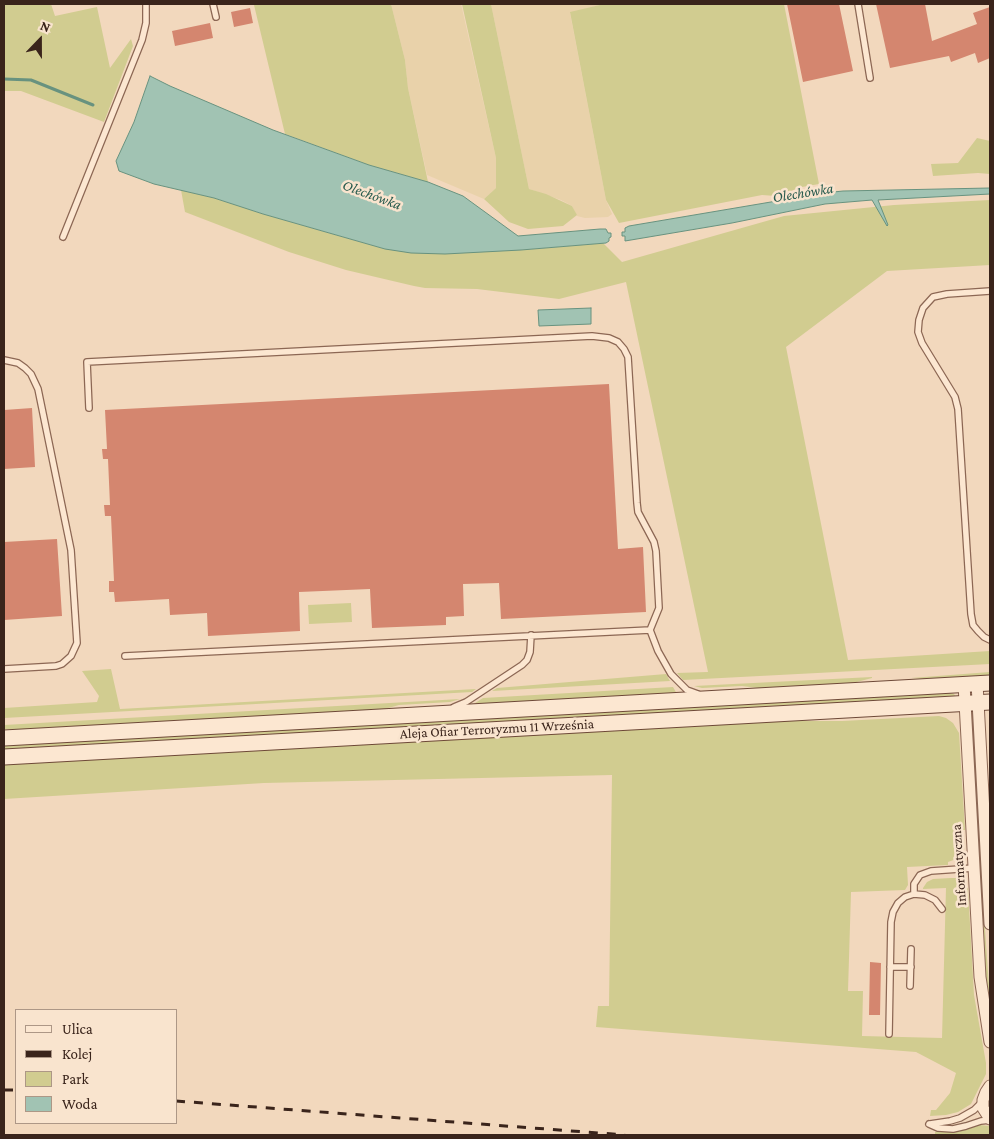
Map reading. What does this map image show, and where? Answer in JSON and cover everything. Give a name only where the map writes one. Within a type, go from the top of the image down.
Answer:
[{"type":"street","name":"Aleja Ofiar Terroryzmu 11 Września","points":[[4,738],[977,683]]},
{"type":"street","name":"Informatyczna","points":[[977,683],[983,802],[989,867],[990,924]]},
{"type":"street","name":"Aleja Ofiar Terroryzmu 11 Września","points":[[4,757],[978,702]]},
{"type":"street","name":"Informatyczna","points":[[978,702],[974,868],[981,991],[990,1042]]},
{"type":"street","points":[[983,802],[990,814]]},
{"type":"street","points":[[974,868],[989,867]]},
{"type":"street","points":[[990,1086],[983,1100],[983,1108],[990,1120]]},
{"type":"lane","points":[[63,237],[142,40],[146,23],[146,4]]},
{"type":"lane","points":[[214,4],[216,17]]},
{"type":"lane","points":[[858,4],[870,78]]},
{"type":"lane","points":[[990,291],[947,294],[933,297],[923,308],[918,332],[922,343],[956,397],[971,614],[973,625],[978,632],[990,640]]},
{"type":"lane","points":[[89,408],[87,362],[592,336],[610,338],[618,342],[628,357],[638,512],[654,542],[656,551],[659,608],[650,630],[658,651],[676,680],[686,690],[709,698]]},
{"type":"lane","points":[[4,360],[18,363],[25,368],[31,374],[38,389],[71,550],[77,638],[77,644],[71,656],[62,664],[49,667],[4,669]]},
{"type":"lane","points":[[125,656],[650,630]]},
{"type":"lane","points":[[439,714],[466,702],[522,665],[527,660],[530,652],[531,636]]},
{"type":"lane","points":[[914,894],[914,884],[920,875],[931,871],[974,868]]},
{"type":"lane","points":[[889,1034],[891,922],[894,912],[898,903],[905,897],[914,894],[925,895],[935,900],[942,909]]},
{"type":"lane","points":[[910,986],[911,949]]},
{"type":"lane","points":[[890,967],[911,967]]},
{"type":"lane","points":[[983,1100],[974,1110],[960,1118],[950,1122],[929,1124],[938,1128],[953,1129],[981,1120],[990,1120]]},
{"type":"shaded area","points":[[391,4],[461,4],[496,158],[496,188],[484,199],[427,175],[408,88],[405,60]]},
{"type":"shaded area","points":[[491,4],[604,4],[570,13],[606,200],[612,214],[608,217],[585,218],[577,216],[572,206],[561,200],[529,189]]},
{"type":"green space","points":[[4,4],[51,4],[55,16],[97,7],[110,68],[131,39],[133,46],[104,122],[21,91],[4,91]]},
{"type":"green space","points":[[391,4],[405,60],[408,88],[428,182],[369,165],[285,134],[254,5]]},
{"type":"green space","points":[[462,4],[491,4],[529,189],[546,194],[572,206],[577,215],[563,226],[528,229],[509,222],[484,199],[496,188],[496,158]]},
{"type":"green space","points":[[604,4],[784,4],[819,184],[802,187],[776,196],[762,195],[619,223],[606,200],[570,12]]},
{"type":"green space","points":[[977,138],[990,141],[990,174],[933,176],[931,164],[958,163]]},
{"type":"green space","points":[[181,190],[385,249],[521,250],[603,243],[622,262],[784,216],[894,205],[990,200],[990,265],[887,271],[786,347],[848,660],[990,651],[990,664],[683,680],[677,673],[708,672],[626,282],[559,299],[477,289],[414,286],[346,270],[289,252],[185,212]]},
{"type":"green space","points":[[351,603],[352,622],[309,624],[308,605]]},
{"type":"green space","points":[[111,669],[120,709],[476,689],[472,692],[4,718],[4,708],[97,702],[99,696],[82,671]]},
{"type":"green space","points":[[990,672],[990,677],[938,680],[911,678]]},
{"type":"green space","points":[[666,674],[670,681],[492,691],[497,688]]},
{"type":"green space","points":[[872,677],[849,684],[766,689],[742,686],[702,688],[694,686]]},
{"type":"green space","points":[[673,687],[677,694],[472,705],[483,698]]},
{"type":"green space","points":[[945,692],[954,694],[956,697],[4,751],[4,744]]},
{"type":"green space","points":[[460,699],[450,702],[399,705],[381,710],[26,730],[4,729],[4,725]]},
{"type":"green space","points":[[972,711],[979,830],[977,830],[970,713]]},
{"type":"green space","points":[[939,716],[953,723],[959,733],[965,830],[963,830],[963,850],[959,858],[948,862],[948,865],[907,867],[908,885],[905,890],[851,892],[848,991],[863,991],[862,1036],[942,1038],[946,888],[923,888],[927,882],[933,879],[958,878],[963,882],[968,889],[974,995],[986,1063],[986,1074],[971,1104],[958,1112],[946,1115],[930,1116],[931,1110],[936,1110],[950,1093],[956,1073],[916,1052],[596,1027],[598,1006],[609,1006],[612,775],[264,783],[4,799],[4,764],[778,721],[842,721]]},
{"type":"green space","points":[[982,887],[990,1001],[990,1018],[986,995]]},
{"type":"green space","points":[[980,1125],[990,1126],[990,1135],[935,1135],[935,1132],[957,1132]]},
{"type":"water","points":[[150,76],[273,130],[369,165],[428,182],[463,196],[518,236],[606,229],[608,233],[611,233],[611,237],[606,243],[521,250],[445,254],[411,253],[385,249],[214,198],[154,184],[119,171],[116,161],[134,122]]},
{"type":"water","points":[[990,188],[990,194],[878,200],[887,226],[872,200],[825,204],[732,223],[625,241],[625,236],[622,236],[622,232],[625,232],[625,228],[629,226],[824,193]]},
{"type":"water","points":[[591,308],[591,324],[539,326],[538,310]]},
{"type":"building","points":[[787,4],[839,4],[853,71],[803,82]]},
{"type":"building","points":[[876,4],[925,4],[932,41],[977,24],[973,13],[990,7],[990,58],[978,63],[975,53],[951,62],[949,56],[890,68]]},
{"type":"building","points":[[250,8],[253,23],[234,27],[231,12]]},
{"type":"building","points":[[210,23],[213,38],[175,46],[172,31]]},
{"type":"building","points":[[609,384],[618,549],[643,547],[646,612],[501,619],[499,583],[463,584],[464,616],[446,617],[446,625],[372,628],[370,589],[299,592],[300,631],[208,636],[207,613],[170,615],[169,599],[115,602],[114,592],[109,592],[109,581],[114,581],[111,516],[105,516],[104,505],[110,505],[108,459],[103,459],[102,449],[107,449],[105,410]]},
{"type":"building","points":[[32,408],[35,467],[4,469],[4,410]]},
{"type":"building","points":[[57,539],[62,616],[4,620],[4,542]]},
{"type":"building","points":[[870,962],[881,963],[880,1015],[869,1015]]},
{"type":"waterway","name":"Olechówka","points":[[4,79],[31,80],[93,105]]},
{"type":"railway","points":[[4,1090],[15,1090]]},
{"type":"railway","points":[[178,1101],[625,1135]]}]
